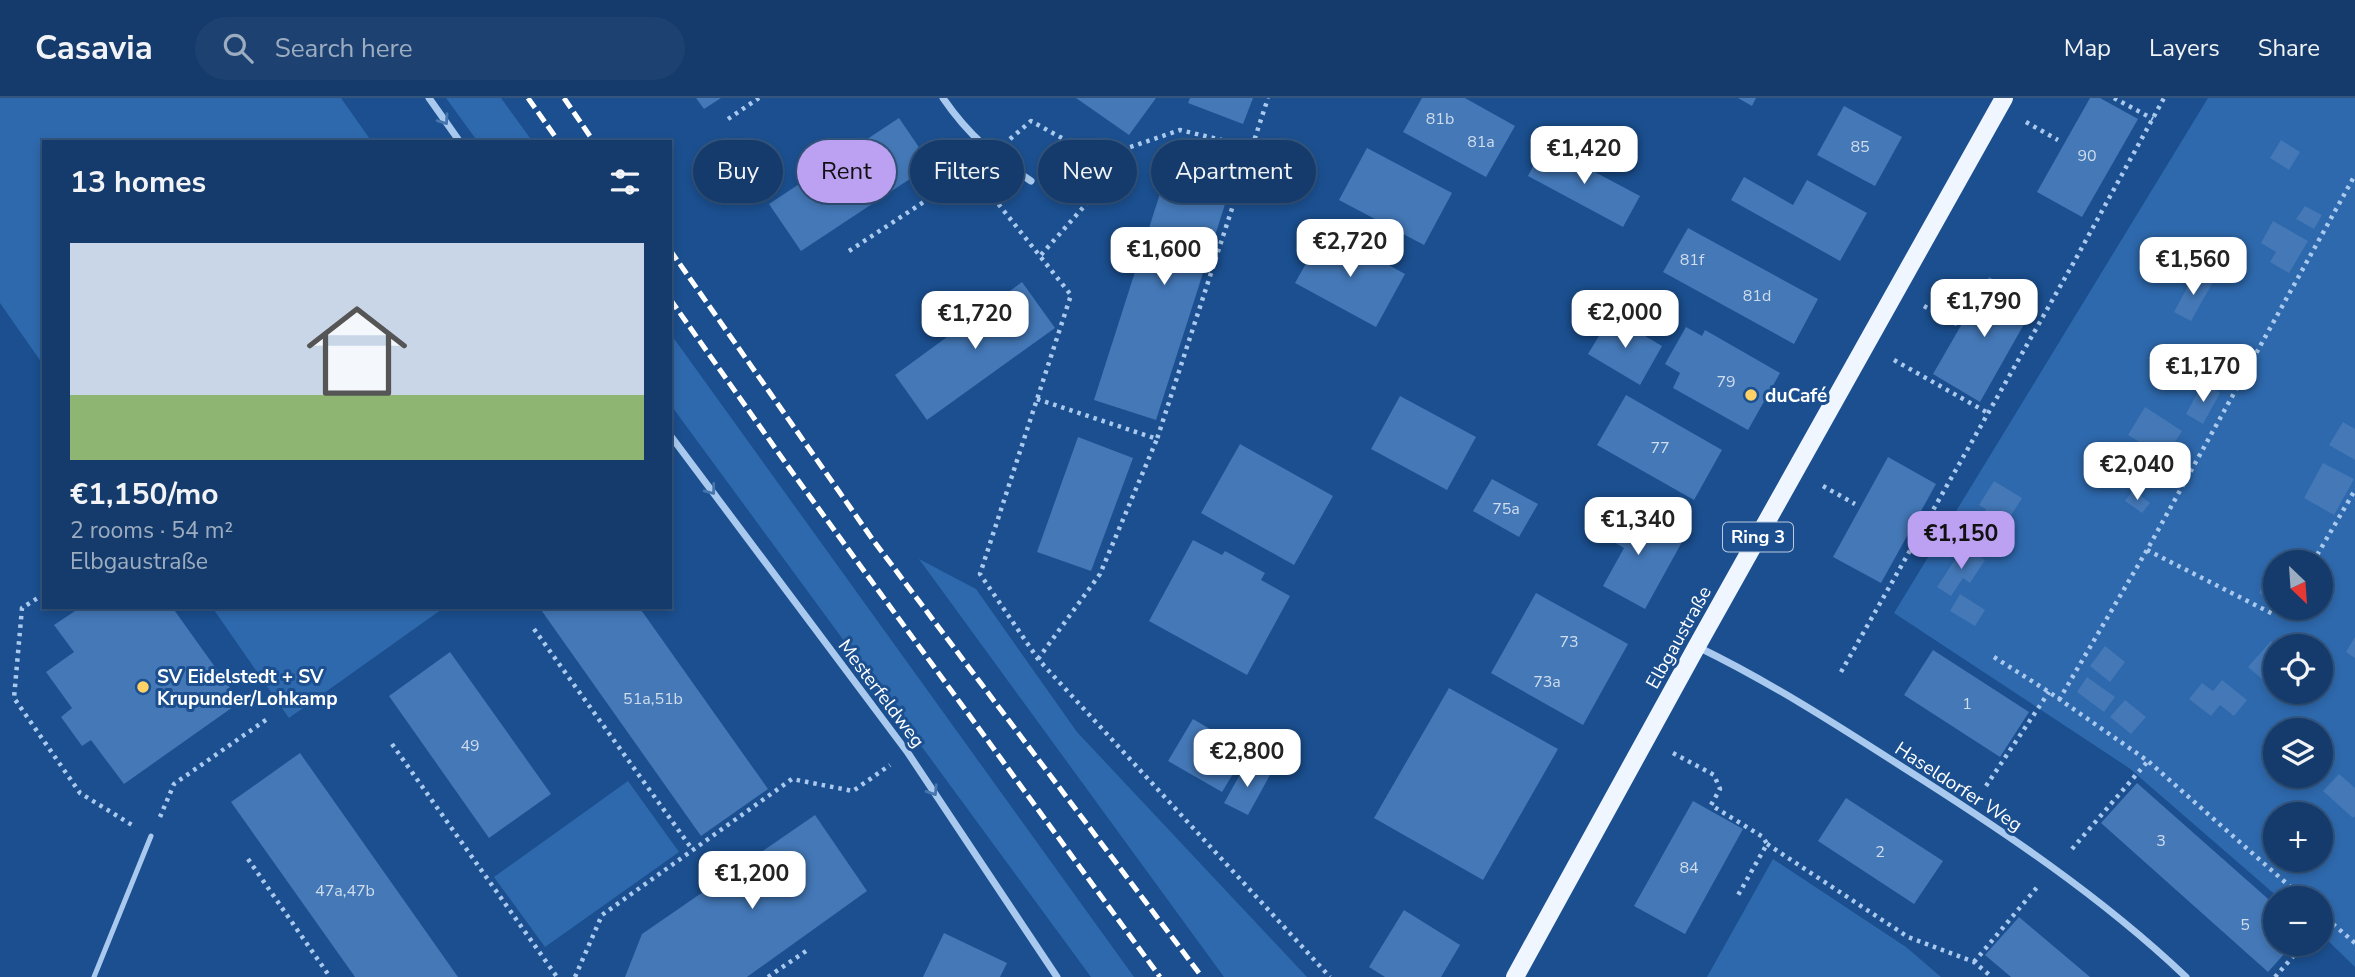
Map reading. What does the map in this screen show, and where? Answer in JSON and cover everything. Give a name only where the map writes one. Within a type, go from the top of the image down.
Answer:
[{"type":"main road","name":"Elbgaustraße","points":[[1515,977],[2004,98]]},
{"type":"street","points":[[429,98],[459,140]]},
{"type":"street","points":[[943,98],[958,120],[977,140]]},
{"type":"street","points":[[1024,176],[1031,181]]},
{"type":"street","name":"Mesterfeldweg","points":[[672,438],[908,753],[1057,977]]},
{"type":"street","name":"Haseldorfer Weg","points":[[1697,646],[1818,713],[1968,809],[2054,869],[2186,977]]},
{"type":"lane","points":[[94,977],[151,836]]},
{"type":"path","points":[[728,119],[760,98]]},
{"type":"path","points":[[1253,140],[1268,98]]},
{"type":"path","points":[[2114,98],[2153,119]]},
{"type":"path","points":[[1842,672],[2164,98]]},
{"type":"path","points":[[1009,140],[1031,121],[1065,140]]},
{"type":"path","points":[[2026,122],[2058,140]]},
{"type":"path","points":[[1137,145],[1180,130],[1222,140]]},
{"type":"path","points":[[2059,700],[2147,550],[2355,176]]},
{"type":"path","points":[[849,251],[923,203]]},
{"type":"path","points":[[998,203],[1071,295],[980,574],[1038,659],[1331,977]]},
{"type":"path","points":[[1040,256],[1087,203]]},
{"type":"path","points":[[1038,659],[1100,574],[1157,439],[1233,203]]},
{"type":"path","points":[[1924,306],[1957,324]]},
{"type":"path","points":[[1894,360],[1988,413]]},
{"type":"path","points":[[1037,400],[1157,439]]},
{"type":"path","points":[[1823,486],[1855,505]]},
{"type":"path","points":[[2320,550],[2355,490]]},
{"type":"path","points":[[2147,550],[2263,609]]},
{"type":"path","points":[[42,594],[22,608],[14,698],[80,793],[151,836],[174,785],[270,717]]},
{"type":"path","points":[[534,629],[692,849]]},
{"type":"path","points":[[1994,657],[2148,761],[2289,886]]},
{"type":"path","points":[[1986,786],[2049,692]]},
{"type":"path","points":[[392,744],[557,977]]},
{"type":"path","points":[[575,977],[602,915],[792,779],[853,791],[908,753]]},
{"type":"path","points":[[1673,753],[1713,775],[1720,789],[1711,805],[1763,837],[1767,844],[1908,937],[1974,962],[1992,977]]},
{"type":"path","points":[[2072,849],[2148,761]]},
{"type":"path","points":[[1737,897],[1767,844]]},
{"type":"path","points":[[248,859],[330,977]]},
{"type":"path","points":[[1974,962],[2040,883]]},
{"type":"path","points":[[2333,924],[2355,943]]},
{"type":"path","points":[[768,977],[806,951]]},
{"type":"path","points":[[2275,977],[2294,956]]},
{"type":"shaded area","points":[[0,98],[341,98],[371,140],[42,140],[42,363],[0,303]]},
{"type":"shaded area","points":[[446,98],[501,98],[532,140],[477,140]]},
{"type":"shaded area","points":[[2208,98],[2355,98],[2355,967],[2333,946],[2333,886],[2265,886],[2129,768],[1894,613]]},
{"type":"shaded area","points":[[672,336],[1134,977],[1091,977],[672,407]]},
{"type":"shaded area","points":[[919,559],[976,589],[1077,732],[1307,977],[1224,977]]},
{"type":"shaded area","points":[[213,609],[442,609],[289,718]]},
{"type":"shaded area","points":[[628,781],[679,852],[545,947],[494,877]]},
{"type":"shaded area","points":[[1773,859],[1906,947],[1941,977],[1707,977]]},
{"type":"building","points":[[696,98],[721,98],[704,109]]},
{"type":"building","points":[[1076,98],[1156,98],[1129,135]]},
{"type":"building","points":[[1190,98],[1253,98],[1243,124],[1188,103]]},
{"type":"building","points":[[1422,98],[1465,98],[1515,126],[1486,177],[1403,132]]},
{"type":"building","points":[[1738,98],[1756,98],[1752,106]]},
{"type":"building","points":[[2090,98],[2100,98],[2138,119],[2082,217],[2037,192]]},
{"type":"building","points":[[1844,106],[1902,137],[1875,186],[1817,155]]},
{"type":"building","points":[[899,118],[914,140],[910,140],[910,179],[896,188],[896,140],[866,140]]},
{"type":"building","points":[[2281,140],[2300,152],[2289,170],[2270,158]]},
{"type":"building","points":[[1544,145],[1640,196],[1623,227],[1528,176]]},
{"type":"building","points":[[1367,148],[1452,193],[1424,245],[1339,200]]},
{"type":"building","points":[[1744,177],[1793,205],[1807,180],[1867,213],[1840,261],[1731,200]]},
{"type":"building","points":[[797,185],[797,203],[874,203],[801,251],[769,204],[783,203],[783,195]]},
{"type":"building","points":[[1157,203],[1225,203],[1156,420],[1094,400]]},
{"type":"building","points":[[2305,206],[2322,215],[2314,229],[2296,219]]},
{"type":"building","points":[[2273,221],[2308,241],[2289,273],[2270,262],[2276,252],[2261,243]]},
{"type":"building","points":[[1688,228],[1818,299],[1794,344],[1663,272]]},
{"type":"building","points":[[1325,230],[1405,274],[1376,327],[1295,283]]},
{"type":"building","points":[[2195,273],[2213,282],[2191,321],[2174,312]]},
{"type":"building","points":[[1989,277],[2036,303],[1980,402],[1933,374]]},
{"type":"building","points":[[1022,282],[1055,328],[927,420],[895,375]]},
{"type":"building","points":[[1611,316],[1662,346],[1640,385],[1588,354]]},
{"type":"building","points":[[1686,327],[1702,336],[1705,330],[1780,373],[1748,430],[1673,388],[1680,373],[1665,364]]},
{"type":"building","points":[[2203,383],[2220,393],[2203,424],[2186,414]]},
{"type":"building","points":[[1626,395],[1722,450],[1694,500],[1597,445]]},
{"type":"building","points":[[1400,396],[1476,437],[1447,490],[1371,449]]},
{"type":"building","points":[[2145,407],[2182,431],[2165,458],[2128,435]]},
{"type":"building","points":[[2343,422],[2355,429],[2355,460],[2329,445]]},
{"type":"building","points":[[1078,437],[1133,458],[1091,571],[1037,552]]},
{"type":"building","points":[[1240,444],[1333,496],[1294,565],[1201,513]]},
{"type":"building","points":[[1888,457],[1936,484],[1881,583],[1833,557]]},
{"type":"building","points":[[2323,463],[2354,479],[2334,515],[2304,498]]},
{"type":"building","points":[[1492,479],[1538,504],[1519,537],[1473,511]]},
{"type":"building","points":[[1994,481],[2022,498],[1993,544],[1973,531],[1986,509],[1979,505]]},
{"type":"building","points":[[2133,490],[2150,503],[2142,513],[2125,501]]},
{"type":"building","points":[[1615,506],[1682,542],[1645,609],[1603,586],[1624,548],[1600,534]]},
{"type":"building","points":[[1193,540],[1222,555],[1225,551],[1265,573],[1261,580],[1290,596],[1247,675],[1149,621]]},
{"type":"building","points":[[1964,546],[1985,560],[1970,583],[1963,578],[1951,596],[1937,587]]},
{"type":"building","points":[[1536,593],[1628,644],[1583,725],[1491,673]]},
{"type":"building","points":[[1960,594],[1985,610],[1975,626],[1950,611]]},
{"type":"building","name":"SV Eidelstedt + SV Krupunder/Lohkamp","points":[[78,609],[173,609],[240,702],[124,784],[91,740],[82,746],[61,717],[72,708],[46,672],[74,652],[54,625]]},
{"type":"building","points":[[540,609],[640,609],[768,789],[701,836]]},
{"type":"building","points":[[2355,637],[2355,658],[2346,652]]},
{"type":"building","points":[[2105,646],[2125,662],[2110,682],[2090,666]]},
{"type":"building","points":[[1933,650],[2029,712],[2000,757],[1904,695]]},
{"type":"building","points":[[2263,650],[2262,679],[2248,667]]},
{"type":"building","points":[[450,652],[551,794],[489,838],[389,696]]},
{"type":"building","points":[[2087,677],[2115,697],[2104,712],[2077,692]]},
{"type":"building","points":[[2222,680],[2247,700],[2234,716],[2220,705],[2211,716],[2189,699],[2202,683],[2213,691]]},
{"type":"building","points":[[1449,688],[1558,749],[1483,880],[1374,818]]},
{"type":"building","points":[[2125,700],[2146,717],[2131,734],[2110,717]]},
{"type":"building","points":[[1193,719],[1247,751],[1222,792],[1168,761]]},
{"type":"building","points":[[300,753],[458,977],[355,977],[231,802]]},
{"type":"building","points":[[1247,762],[1270,775],[1248,815],[1224,803]]},
{"type":"building","points":[[2339,774],[2355,788],[2353,818],[2323,791],[2333,788],[2333,780]]},
{"type":"building","points":[[2137,783],[2263,894],[2263,956],[2282,956],[2268,972],[2101,823]]},
{"type":"building","points":[[1846,798],[1943,861],[1914,904],[1818,841]]},
{"type":"building","points":[[1693,801],[1743,829],[1685,934],[1634,906]]},
{"type":"building","points":[[815,815],[867,891],[747,977],[625,977],[642,934]]},
{"type":"building","points":[[1404,910],[1460,945],[1441,977],[1385,977],[1369,967]]},
{"type":"building","points":[[2019,917],[2090,977],[2011,977],[1985,955]]},
{"type":"building","points":[[944,933],[1007,963],[1000,977],[923,977]]},
{"type":"railway","points":[[528,98],[558,140]]},
{"type":"railway","points":[[564,98],[593,140]]},
{"type":"railway","points":[[672,253],[873,540],[1202,977]]},
{"type":"railway","points":[[672,302],[792,472],[1160,977]]},
{"type":"place","name":"duCafé","points":[[1751,395]]},
{"type":"place","name":"SV Eidelstedt + SV Krupunder/Lohkamp","points":[[143,687]]}]
